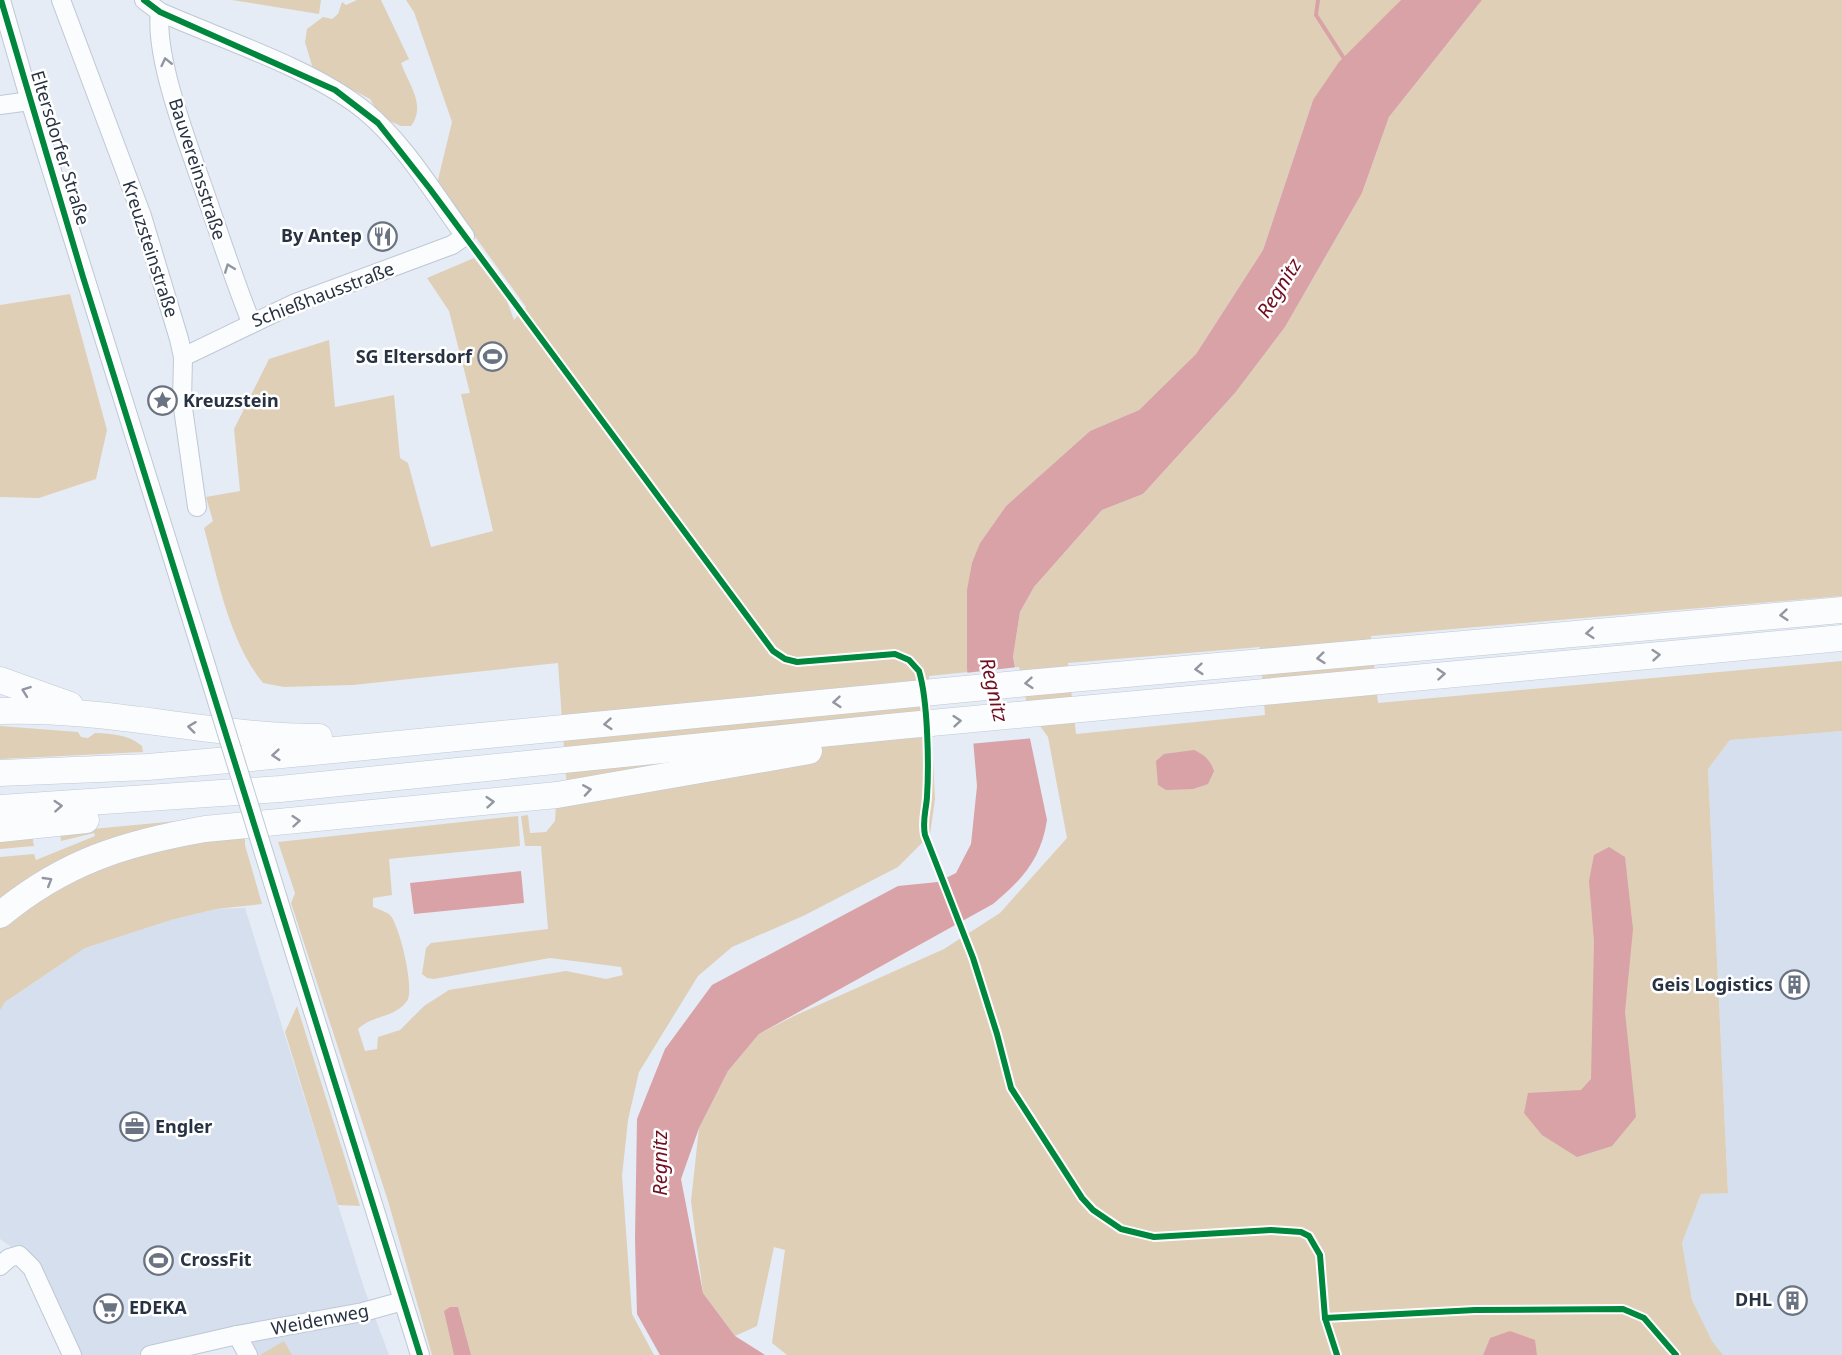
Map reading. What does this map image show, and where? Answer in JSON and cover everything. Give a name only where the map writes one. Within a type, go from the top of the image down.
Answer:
[{"type":"highway","points":[[0,773],[148,767],[1087,678],[1842,610]]},
{"type":"highway","points":[[670,762],[897,727],[1842,638]]},
{"type":"highway","points":[[0,680],[57,702],[143,721]]},
{"type":"highway","points":[[0,711],[143,721],[270,736],[347,737],[443,732],[512,733]]},
{"type":"highway","points":[[0,915],[23,896],[58,875],[119,848],[156,838],[527,778],[670,762],[813,750],[897,727]]},
{"type":"highway","points":[[0,808],[280,789],[527,778]]},
{"type":"highway","points":[[0,829],[357,797],[418,785],[527,778]]},
{"type":"street","name":"Eltersdorfer Straße","points":[[1,0],[92,303],[420,1355]]},
{"type":"street","name":"Kreuzsteinstraße","points":[[61,0],[141,216],[183,357],[182,401],[197,507]]},
{"type":"street","points":[[144,0],[160,12]]},
{"type":"street","name":"Schießhausstraße","points":[[160,12],[314,79],[364,111],[391,137],[465,236],[452,245],[342,284],[250,322],[183,357]]},
{"type":"street","name":"Bauvereinsstraße","points":[[160,12],[158,28],[174,99],[226,260],[250,322]]},
{"type":"street","name":"Eltersdorfer Straße","points":[[0,105],[30,101]]},
{"type":"street","points":[[0,1266],[9,1258],[19,1255],[32,1268],[72,1355]]},
{"type":"street","name":"Weidenweg","points":[[161,1354],[237,1335],[363,1312],[403,1301]]},
{"type":"street","points":[[237,1335],[248,1355]]},
{"type":"shaded area","points":[[232,0],[321,0],[319,14]]},
{"type":"shaded area","points":[[357,0],[381,0],[409,59],[401,63],[417,103],[417,111],[411,126],[401,126],[381,117],[370,99],[313,69],[305,42],[307,29],[323,17],[332,19],[338,14],[342,2],[346,5]]},
{"type":"shaded area","points":[[406,0],[1401,0],[1313,100],[1263,250],[1196,354],[1139,410],[1090,431],[1006,506],[980,543],[968,672],[929,676],[935,799],[930,835],[898,867],[803,916],[732,947],[698,976],[639,1072],[628,1120],[622,1176],[632,1314],[654,1355],[432,1355],[388,1201],[291,903],[295,893],[278,842],[518,816],[520,846],[389,859],[392,895],[373,898],[373,907],[389,914],[394,921],[408,972],[409,995],[407,1001],[396,1011],[370,1021],[358,1029],[365,1051],[377,1049],[378,1037],[400,1030],[424,1006],[449,990],[566,971],[606,979],[623,975],[621,967],[550,958],[434,979],[422,974],[426,948],[431,943],[548,929],[541,846],[525,846],[521,816],[528,815],[530,833],[546,832],[555,821],[556,805],[568,804],[558,663],[353,685],[284,687],[263,683],[241,648],[233,629],[204,528],[213,521],[206,497],[240,491],[234,429],[269,359],[329,340],[335,407],[394,395],[400,458],[408,463],[431,547],[493,531],[461,394],[470,393],[449,311],[427,278],[474,258],[506,298],[514,320],[526,307],[437,184],[452,122],[414,12]]},
{"type":"shaded area","points":[[1482,0],[1842,0],[1842,596],[1371,636],[1378,703],[1842,661],[1842,731],[1730,740],[1708,769],[1728,1193],[1701,1194],[1682,1243],[1692,1300],[1712,1341],[1723,1355],[1537,1355],[1534,1340],[1490,1338],[1483,1355],[787,1355],[772,1343],[785,1250],[774,1247],[757,1326],[735,1336],[703,1293],[691,1201],[699,1128],[728,1071],[759,1034],[944,949],[1000,913],[1067,838],[1048,737],[1025,705],[1013,657],[1020,612],[1034,587],[1102,510],[1143,494],[1235,393],[1285,327],[1362,193],[1389,117]],"holes":[[[1260,647],[1265,715],[1076,734],[1068,663]]]},
{"type":"shaded area","points":[[70,294],[107,430],[96,479],[39,498],[0,497],[0,305]]},
{"type":"shaded area","points":[[0,726],[78,732],[81,737],[88,738],[95,733],[120,735],[137,742],[142,746],[143,752],[0,759]]},
{"type":"shaded area","points":[[1842,731],[1842,1355],[1723,1355],[1712,1341],[1692,1300],[1682,1243],[1701,1194],[1728,1192],[1708,769],[1730,740]]},
{"type":"shaded area","points":[[220,817],[0,904],[0,857],[34,854],[36,860],[95,836],[94,833],[61,841],[60,832]]},
{"type":"shaded area","points":[[245,833],[245,845],[262,904],[216,909],[171,920],[85,948],[5,1002],[0,1010],[0,927],[21,908],[121,855]]},
{"type":"shaded area","points":[[32,835],[34,846],[0,849],[0,838]]},
{"type":"shaded area","points":[[245,908],[364,1288],[389,1355],[253,1355],[243,1338],[163,1355],[66,1355],[34,1262],[0,1239],[0,1010],[5,1002],[85,948],[171,920],[216,909]]},
{"type":"shaded area","points":[[297,1006],[360,1206],[338,1205],[285,1032]]},
{"type":"shaded area","points":[[284,1341],[292,1355],[260,1355]]},
{"type":"water","name":"Regnitz","points":[[1401,0],[1482,0],[1389,117],[1362,193],[1285,327],[1235,393],[1143,494],[1102,510],[1034,587],[1020,612],[1013,657],[1047,820],[1040,846],[1029,867],[1022,877],[993,904],[759,1034],[728,1071],[699,1128],[681,1179],[703,1293],[735,1336],[765,1355],[660,1355],[637,1314],[635,1239],[637,1119],[665,1049],[712,985],[898,886],[938,882],[956,873],[971,844],[977,786],[967,668],[967,590],[972,563],[980,543],[1006,506],[1090,431],[1139,410],[1196,354],[1263,250],[1313,100],[1339,62]]},
{"type":"water","points":[[1194,750],[1207,758],[1214,771],[1208,784],[1193,789],[1166,790],[1158,785],[1156,761],[1164,754]]},
{"type":"water","points":[[1609,847],[1625,857],[1633,929],[1625,1012],[1636,1117],[1612,1146],[1577,1157],[1542,1135],[1524,1113],[1528,1093],[1581,1090],[1591,1079],[1594,941],[1589,881],[1594,855]]},
{"type":"water","points":[[521,871],[524,903],[414,914],[410,883]]},
{"type":"water","points":[[450,1307],[458,1307],[471,1355],[454,1355],[444,1311]]},
{"type":"water","points":[[1510,1331],[1535,1340],[1537,1355],[1483,1355],[1490,1338]]},
{"type":"pier","points":[[1019,667],[1034,738],[969,744],[965,673]]},
{"type":"pier","points":[[946,875],[963,923],[956,927],[938,879]]},
{"type":"waterway","points":[[1318,0],[1316,15],[1345,60]]},
{"type":"cycle path","points":[[1,0],[83,277],[420,1355]]},
{"type":"cycle path","points":[[144,0],[160,12],[335,90],[378,123],[430,189],[773,651],[785,659],[797,662],[895,654],[909,660],[919,671],[927,733],[928,784],[924,821],[925,835],[973,958],[1011,1088],[1082,1198],[1093,1210],[1121,1229],[1154,1237],[1271,1230],[1301,1232],[1309,1236],[1320,1255],[1325,1318],[1337,1355]]},
{"type":"cycle path","points":[[1325,1318],[1475,1310],[1623,1309],[1644,1318],[1676,1355]]},
{"type":"place","name":"By Antep","points":[[383,236]]},
{"type":"place","name":"SG Eltersdorf","points":[[493,357]]},
{"type":"place","name":"Kreuzstein","points":[[162,401]]},
{"type":"place","name":"Geis Logistics","points":[[1794,985]]},
{"type":"place","name":"Engler","points":[[134,1127]]},
{"type":"place","name":"CrossFit","points":[[159,1260]]},
{"type":"place","name":"DHL","points":[[1793,1300]]},
{"type":"place","name":"EDEKA","points":[[108,1308]]}]
